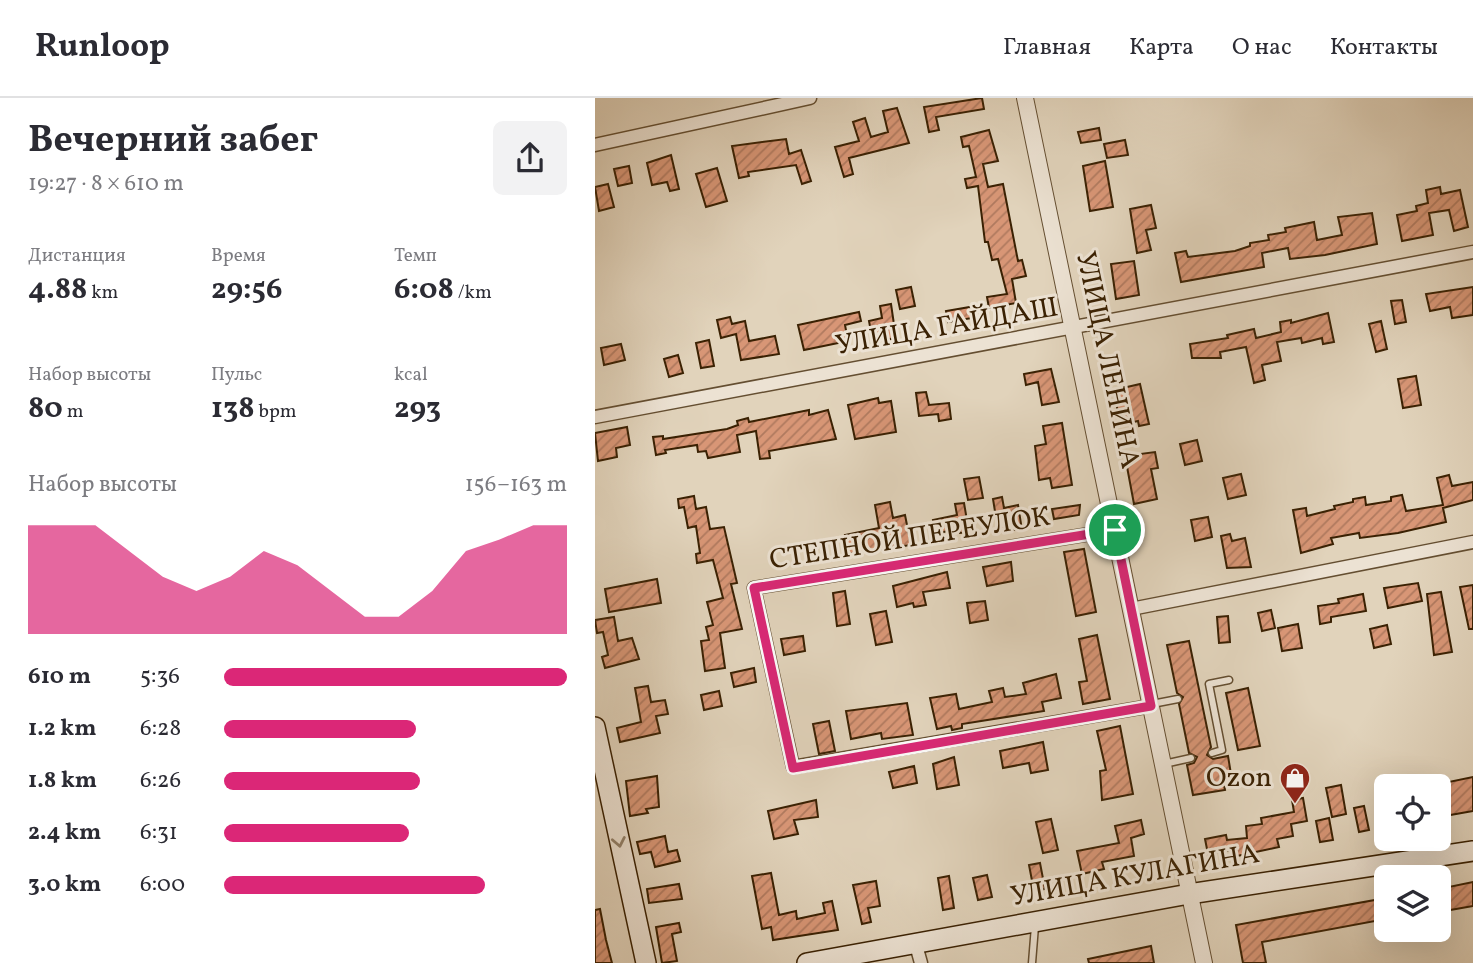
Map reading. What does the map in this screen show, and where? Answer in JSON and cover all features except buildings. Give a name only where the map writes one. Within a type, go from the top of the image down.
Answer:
[{"type":"main road","points":[[595,727],[602,798],[646,963]]},
{"type":"main road","name":"УЛИЦА КУЛАГИНА","points":[[807,963],[919,954],[1035,920],[1473,851]]},
{"type":"street","points":[[595,145],[810,98]]},
{"type":"street","name":"УЛИЦА ЛЕНИНА","points":[[1025,98],[1204,963]]},
{"type":"street","name":"УЛИЦА ГАЙДАШ","points":[[595,417],[1473,252]]},
{"type":"street","name":"СТЕПНОЙ ПЕРЕУЛОК","points":[[1115,530],[754,588],[793,768],[1151,705]]},
{"type":"street","points":[[1131,609],[1473,542]]},
{"type":"lane","points":[[1212,753],[1222,750],[1209,684],[1229,680]]},
{"type":"lane","points":[[1200,694],[1210,692]]},
{"type":"lane","points":[[1151,705],[1178,699]]},
{"type":"lane","points":[[1162,764],[1191,758]]},
{"type":"lane","points":[[1032,963],[1035,920]]},
{"type":"place","name":"Ozon","points":[[1295,805]]},
{"type":"route","points":[[1115,530],[1151,706],[793,768],[754,588],[1115,530]]}]
